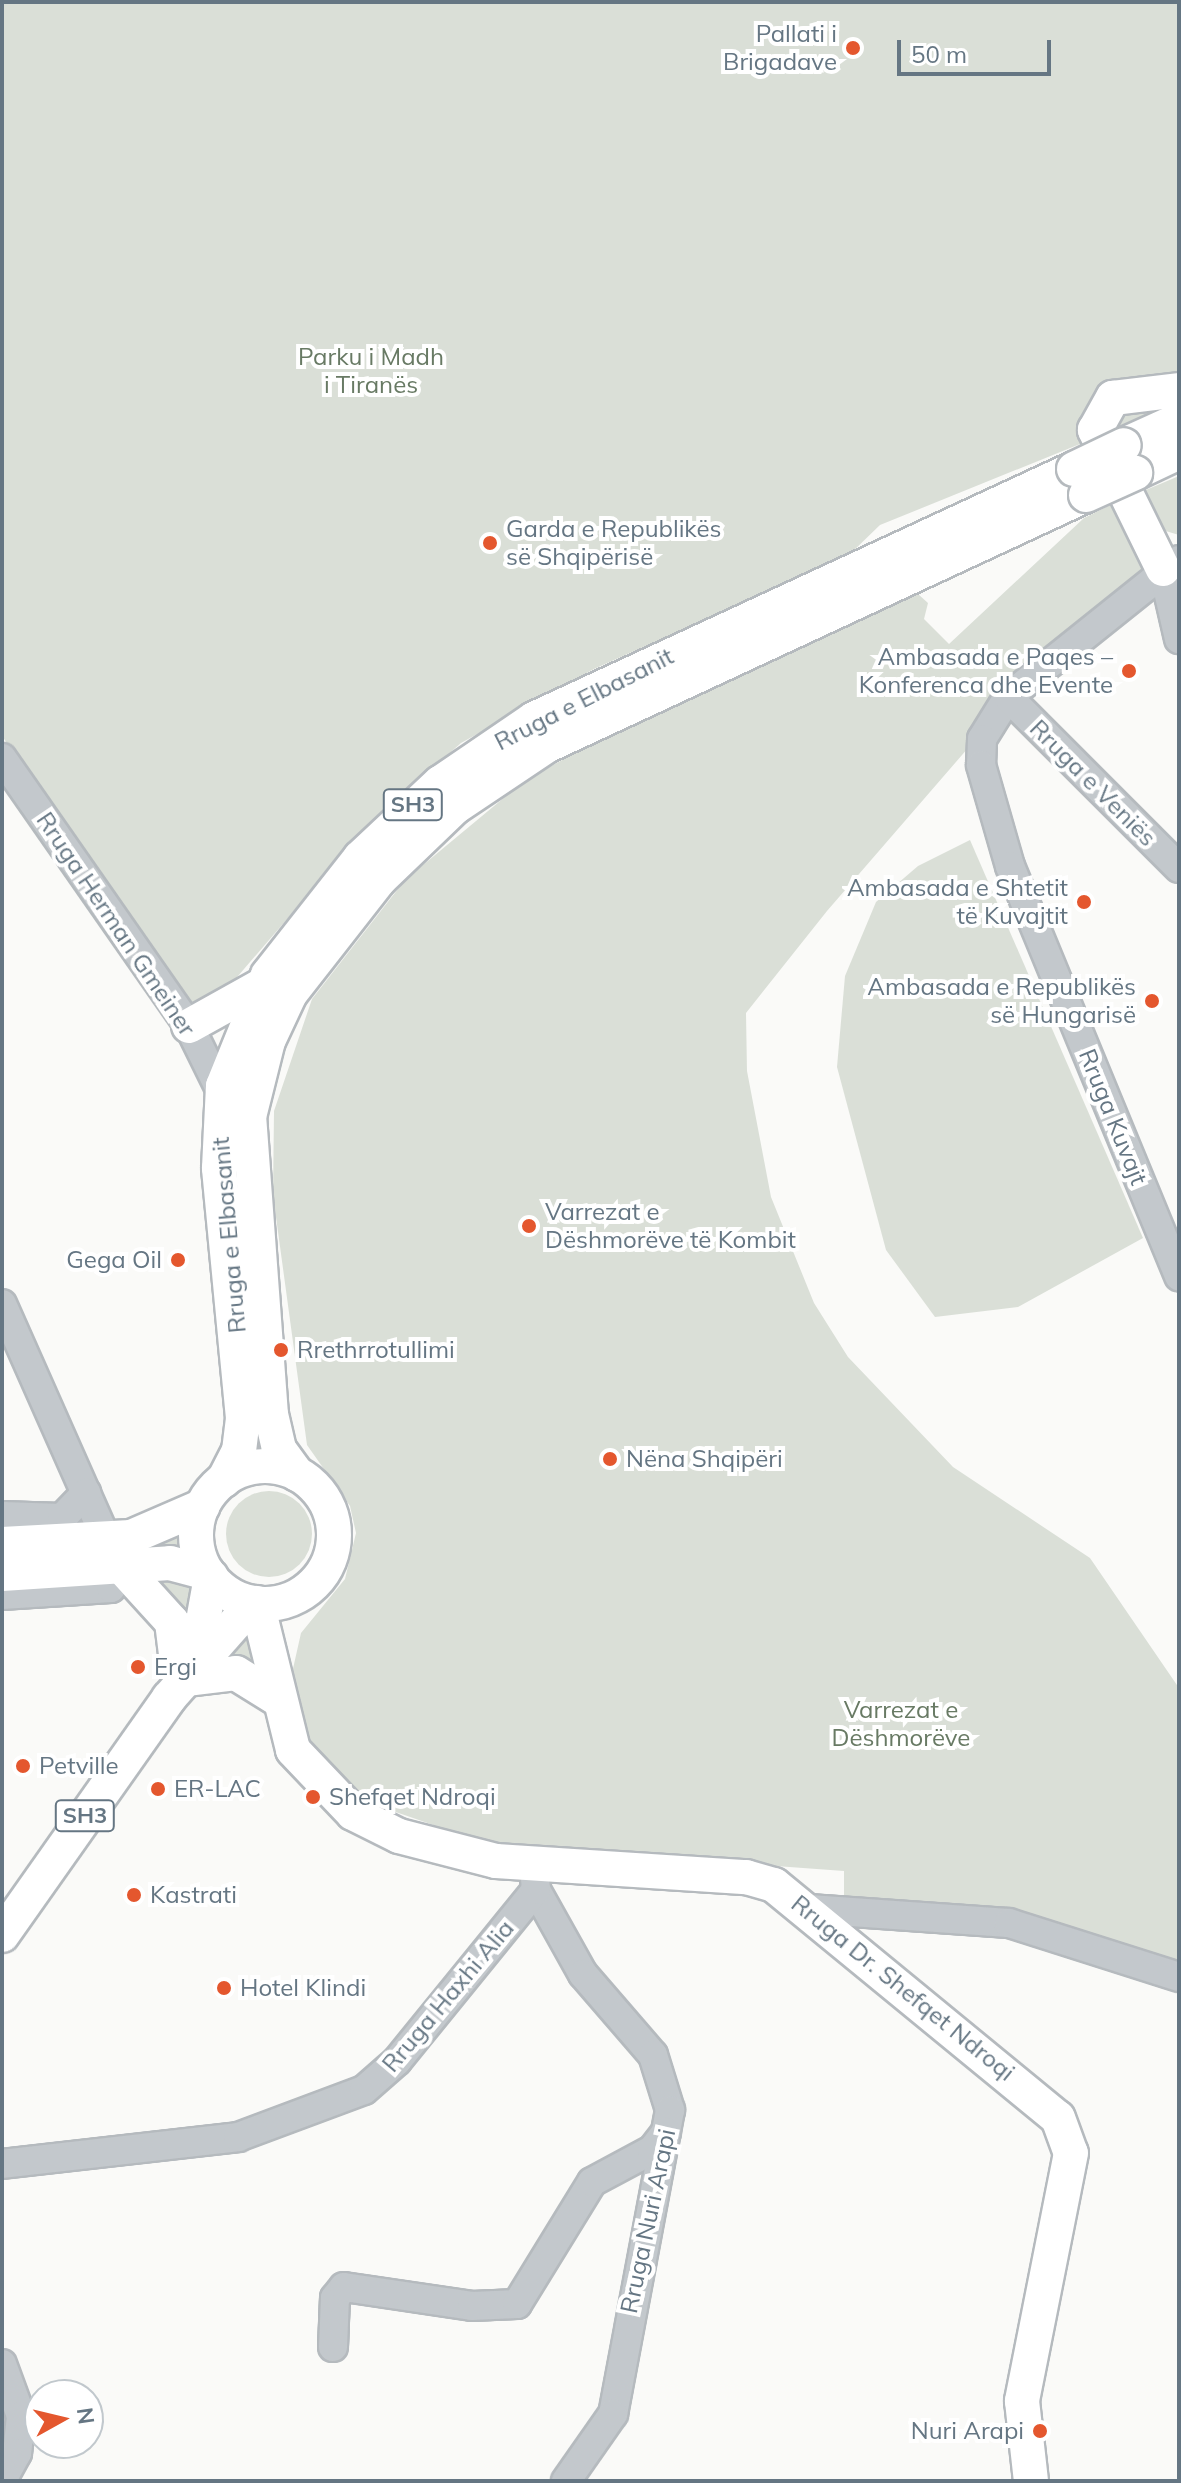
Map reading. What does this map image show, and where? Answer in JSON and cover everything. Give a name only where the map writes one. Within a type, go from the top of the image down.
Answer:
[{"type":"main road","points":[[1171,565],[1095,430],[1113,398],[1179,390]]},
{"type":"main road","name":"Rruga e Elbasanit","points":[[213,1493],[243,1418],[219,1168],[222,1093],[263,985],[385,833],[499,739],[1130,459],[1179,420]]},
{"type":"main road","name":"Rruga e Elbasanit","points":[[1130,459],[1179,452]]},
{"type":"main road","name":"Rruga e Elbasanit","points":[[297,1474],[279,1449],[271,1415],[248,1144],[268,1041],[307,969],[419,839],[513,765],[1080,482]]},
{"type":"main road","points":[[189,1026],[263,985]]},
{"type":"main road","points":[[114,1554],[168,1525],[254,1467],[297,1474]]},
{"type":"main road","name":"SH3","points":[[297,1474],[321,1496],[333,1527],[329,1559],[311,1587]]},
{"type":"main road","name":"SH3","points":[[178,1682],[203,1621],[209,1575],[197,1540],[213,1493]]},
{"type":"main road","points":[[4,1544],[114,1554],[170,1563],[209,1575],[255,1603],[282,1602],[311,1587]]},
{"type":"main road","points":[[114,1554],[172,1622],[178,1682],[236,1673],[275,1685],[311,1587]]},
{"type":"main road","name":"SH3","points":[[2,1935],[178,1682],[255,1603]]},
{"type":"main road","name":"Rruga Dr. Shefqet Ndroqi","points":[[255,1603],[275,1685],[304,1768],[353,1813],[455,1854],[535,1878],[746,1877],[809,1909],[1047,2107],[1066,2134],[1066,2193],[1022,2401],[1027,2478]]},
{"type":"street","points":[[1171,565],[1179,639]]},
{"type":"street","name":"Rruga Kuvajt","points":[[1171,565],[1008,697],[982,739],[998,834],[1179,1277]]},
{"type":"street","name":"Rruga e Veniës","points":[[1008,697],[1179,868]]},
{"type":"street","name":"Rruga Herman Gmeiner","points":[[2,758],[189,1026],[222,1093]]},
{"type":"street","points":[[2,1304],[114,1554],[111,1588],[2,1595]]},
{"type":"street","points":[[4,1544],[62,1518],[86,1493]]},
{"type":"street","name":"Rruga Nuri Arapi","points":[[535,1878],[583,1974],[662,2072],[666,2132],[613,2414],[566,2481]]},
{"type":"street","name":"Rruga Haxhi Alia","points":[[2,2164],[238,2137],[364,2090],[397,2061],[535,1878]]},
{"type":"street","points":[[809,1909],[1009,1923],[1179,1977]]},
{"type":"street","points":[[333,2347],[335,2298],[344,2287],[488,2308],[517,2304],[592,2182],[652,2150],[666,2132]]},
{"type":"street","points":[[2,2364],[21,2416],[17,2453],[2,2480]]},
{"type":"green space","name":"Parku i Madh i Tiranës","points":[[2,2],[1179,2],[1179,376],[1123,377],[1091,402],[1080,444],[880,525],[849,555],[594,669],[461,743],[367,826],[220,997],[189,1004],[2,736]]},
{"type":"green space","points":[[1179,405],[1105,438],[1110,411]]},
{"type":"green space","points":[[1179,476],[1179,535],[1159,529],[1134,495]]},
{"type":"green space","name":"Varrezat e Dëshmorëve të Kombit","points":[[1121,500],[1146,556],[1140,578],[975,740],[827,911],[746,1013],[747,1071],[771,1197],[814,1303],[848,1357],[953,1467],[1090,1558],[1179,1688],[1179,1963],[844,1899],[844,1871],[491,1845],[364,1801],[303,1735],[290,1682],[301,1633],[345,1579],[356,1533],[350,1506],[307,1445],[273,1195],[274,1111],[312,999],[405,880],[523,782],[603,737],[918,594],[928,603],[924,619],[949,644],[1084,518]]},
{"type":"green space","points":[[970,840],[1143,1238],[1018,1307],[935,1317],[886,1250],[837,1067],[845,976],[876,902],[918,866]]},
{"type":"green space","points":[[269,1491],[286,1494],[305,1510],[312,1534],[309,1551],[293,1570],[269,1577],[252,1574],[233,1558],[226,1534],[229,1517],[245,1498]]},
{"type":"green space","points":[[190,1527],[193,1556],[36,1560]]},
{"type":"green space","points":[[167,1576],[195,1585],[191,1632],[157,1581]]},
{"type":"green space","points":[[248,1622],[263,1667],[212,1661]]},
{"type":"place","name":"Pallati i Brigadave","points":[[853,48]]},
{"type":"place","name":"Garda e Republikës së Shqipërisë","points":[[490,543]]},
{"type":"place","name":"Ambasada e Paqes – Konferenca dhe Evente","points":[[1129,671]]},
{"type":"place","name":"Ambasada e Shtetit të Kuvajtit","points":[[1084,902]]},
{"type":"place","name":"Ambasada e Republikës së Hungarisë","points":[[1152,1001]]},
{"type":"place","name":"Varrezat e Dëshmorëve të Kombit","points":[[529,1226]]},
{"type":"place","name":"Gega Oil","points":[[178,1260]]},
{"type":"place","name":"Rrethrrotullimi","points":[[281,1350]]},
{"type":"place","name":"Nëna Shqipëri","points":[[610,1459]]},
{"type":"place","name":"Ergi","points":[[138,1667]]},
{"type":"place","name":"Petville","points":[[23,1766]]},
{"type":"place","name":"ER-LAC","points":[[158,1789]]},
{"type":"place","name":"Shefqet Ndroqi","points":[[313,1797]]},
{"type":"place","name":"Kastrati","points":[[134,1895]]},
{"type":"place","name":"Hotel Klindi","points":[[224,1988]]},
{"type":"place","name":"Nuri Arapi","points":[[1040,2431]]},
{"type":"park label","name":"Varrezat e Dëshmorëve","points":[[901,1724]]}]
